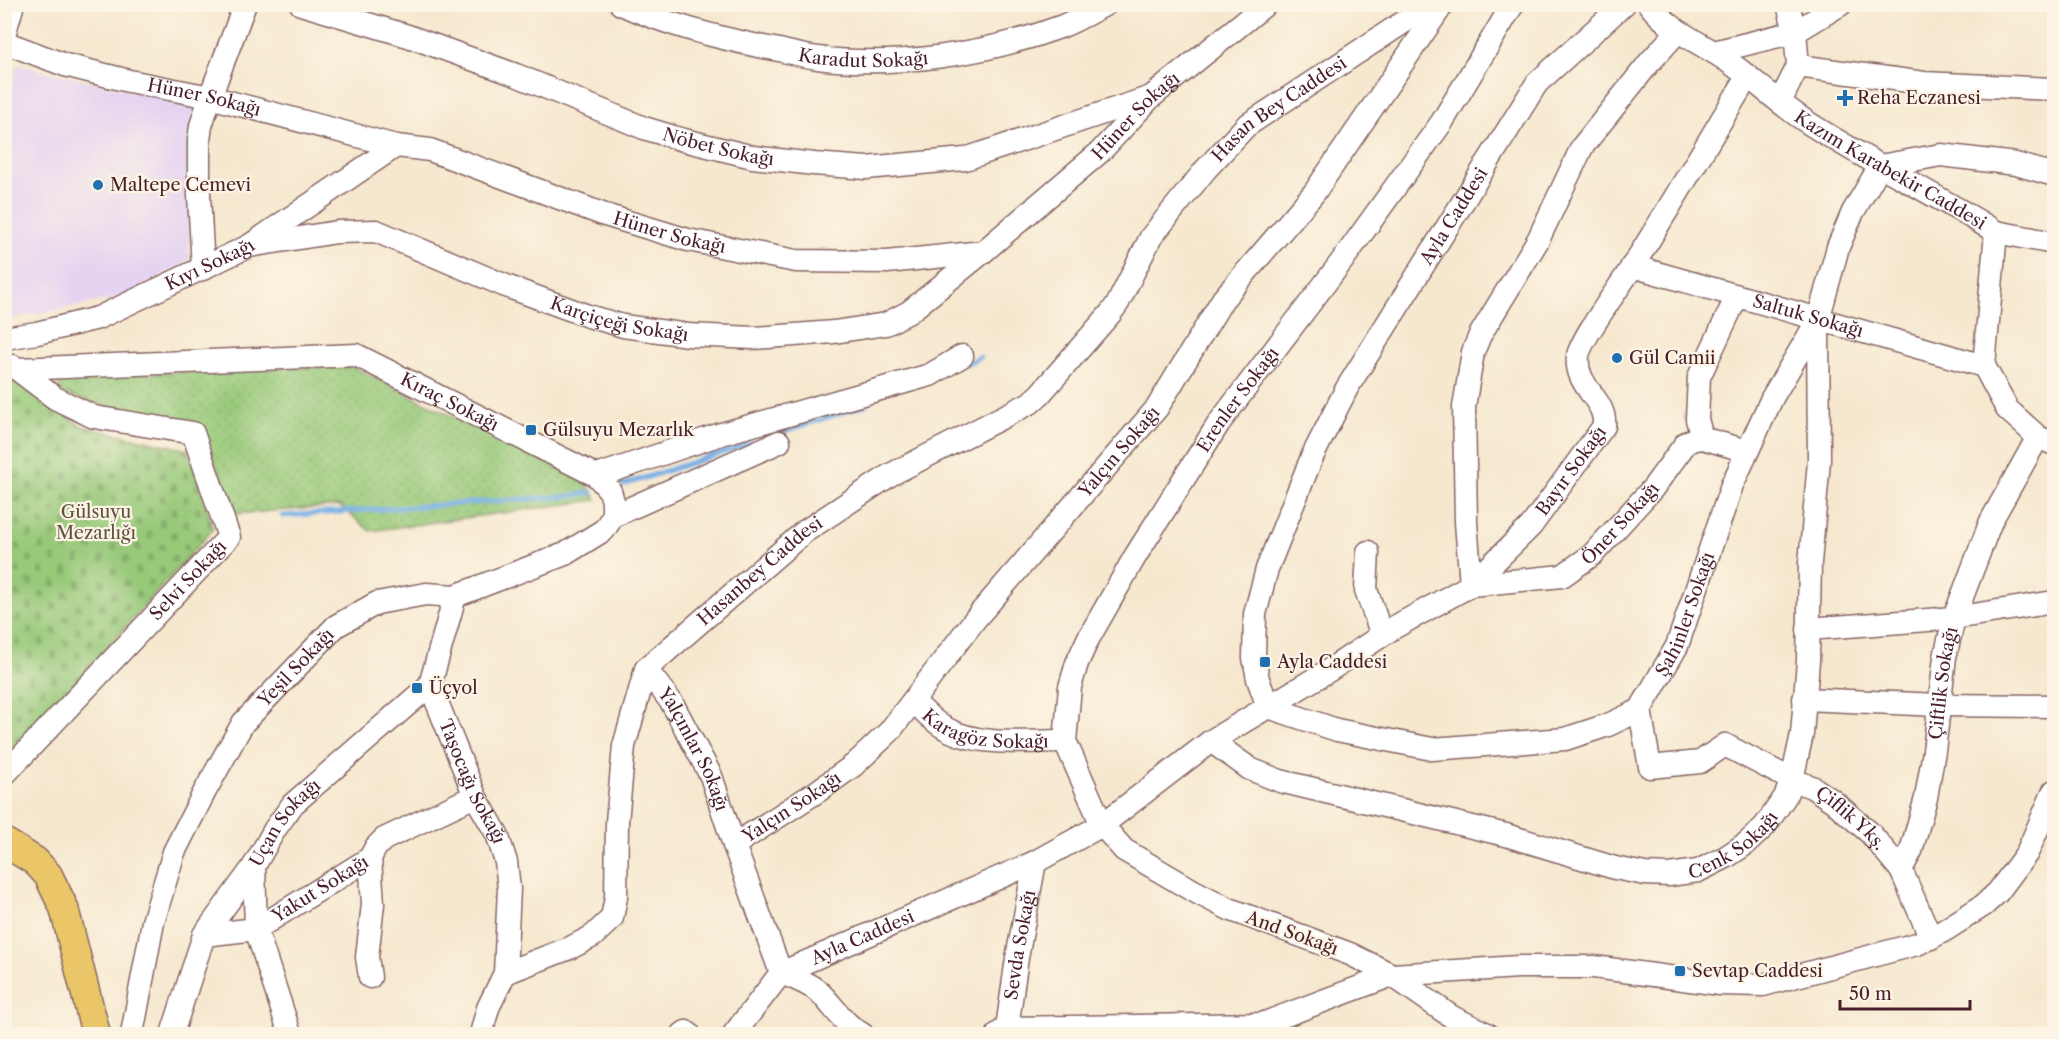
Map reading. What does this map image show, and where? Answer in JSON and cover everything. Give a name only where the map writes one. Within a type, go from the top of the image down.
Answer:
[{"type":"main road","points":[[4,842],[35,861],[48,875],[64,908],[96,1035]]},
{"type":"street","points":[[4,35],[13,4]]},
{"type":"street","points":[[203,269],[199,140],[210,96],[245,4]]},
{"type":"street","name":"Nöbet Sokağı","points":[[301,4],[440,48],[516,75],[644,128],[753,157],[814,164],[873,168],[966,159],[1150,98]]},
{"type":"street","name":"Karadut Sokağı","points":[[621,4],[690,31],[733,41],[818,58],[872,60],[956,54],[998,45],[1061,26],[1106,4]]},
{"type":"street","name":"Hüner Sokağı","points":[[4,42],[65,65],[129,81],[210,96],[396,146],[438,152],[605,215],[688,240],[796,261],[887,262],[983,252],[1100,152],[1150,98],[1266,4]]},
{"type":"street","name":"Hasan Bey Caddesi","points":[[1151,237],[1206,169],[1246,126],[1431,4]]},
{"type":"street","name":"Yalçın Sokağı","points":[[734,845],[854,765],[889,732],[976,618],[1157,408],[1223,299],[1314,193],[1443,4]]},
{"type":"street","name":"Erenler Sokağı","points":[[1102,825],[1065,741],[1070,687],[1077,663],[1088,639],[1136,555],[1219,423],[1442,122],[1514,4]]},
{"type":"street","name":"Ayla Caddesi","points":[[734,1035],[781,973],[1035,862],[1102,825],[1211,741],[1268,707],[1258,679],[1254,658],[1255,614],[1267,569],[1312,457],[1347,388],[1537,83],[1624,4]]},
{"type":"street","name":"Kazım Karabekir Caddesi","points":[[1649,4],[1678,31],[1714,52],[1748,76],[1808,123],[1880,166],[1955,206],[1996,232],[1984,366]]},
{"type":"street","points":[[1780,102],[1798,66],[1795,32],[1788,4]]},
{"type":"street","points":[[1714,52],[1795,32],[1841,4]]},
{"type":"street","points":[[1471,585],[1466,522],[1464,407],[1473,352],[1480,334],[1538,240],[1582,147],[1649,63],[1678,31]]},
{"type":"street","points":[[1798,66],[1924,83],[2055,88]]},
{"type":"street","name":"Bayır Sokağı","points":[[1268,707],[1382,635],[1471,585],[1531,526],[1604,426],[1604,411],[1581,380],[1578,368],[1579,349],[1748,76]]},
{"type":"street","name":"Kıyı Sokağı","points":[[4,338],[37,333],[98,318],[203,269],[249,246],[396,146]]},
{"type":"street","points":[[1880,166],[1941,155],[2016,164],[2055,175]]},
{"type":"street","name":"Şahinler Sokağı","points":[[1640,710],[1677,646],[1732,485],[1746,451],[1772,398],[1818,320],[1838,247],[1853,212],[1880,166]]},
{"type":"street","name":"Karçiçeği Sokağı","points":[[249,246],[337,232],[376,231],[556,306],[600,320],[623,326],[688,335],[753,338],[834,332],[886,324],[909,312],[983,252]]},
{"type":"street","points":[[1996,232],[2055,243]]},
{"type":"street","name":"Hasanbey Caddesi","points":[[646,669],[804,532],[890,475],[1030,403],[1110,314],[1118,303],[1151,237]]},
{"type":"street","name":"Saltuk Sokağı","points":[[1632,266],[1984,366]]},
{"type":"street","points":[[1737,296],[1699,377],[1697,419],[1702,438],[1746,451]]},
{"type":"street","name":"Cenk Sokağı","points":[[1211,741],[1250,769],[1280,781],[1506,835],[1615,868],[1645,874],[1669,875],[1698,871],[1747,843],[1765,826],[1785,798],[1792,780],[1802,734],[1808,661],[1810,562],[1819,460],[1818,320]]},
{"type":"street","name":"Kıraç Sokağı","points":[[11,365],[356,355],[597,476]]},
{"type":"street","points":[[779,442],[613,516],[610,491],[597,476],[721,434],[930,375],[962,356]]},
{"type":"street","name":"Selvi Sokağı","points":[[4,775],[229,537],[193,434],[94,417],[55,398],[11,365]]},
{"type":"street","points":[[1984,366],[2007,409],[2046,440]]},
{"type":"street","name":"Öner Sokağı","points":[[1471,585],[1562,576],[1582,564],[1653,488],[1686,443],[1702,438]]},
{"type":"street","name":"Çiftlik Sokağı","points":[[1901,870],[1911,850],[1926,798],[1945,657],[1954,618],[1991,521],[2046,440]]},
{"type":"street","name":"Yeşil Sokağı","points":[[132,1035],[153,921],[174,852],[243,723],[336,626],[377,603],[426,594],[455,596],[565,554],[604,530],[613,516]]},
{"type":"street","points":[[1368,552],[1366,590],[1382,635]]},
{"type":"street","points":[[430,685],[455,596]]},
{"type":"street","points":[[1808,629],[1954,618],[2055,602]]},
{"type":"street","points":[[482,1035],[489,1008],[505,973],[572,947],[593,936],[612,918],[616,897],[616,822],[624,746],[646,669]]},
{"type":"street","name":"Yalçınlar Sokağı","points":[[646,669],[687,727],[711,776],[781,973]]},
{"type":"street","name":"Taşocağı Sokağı","points":[[430,685],[475,796],[497,834],[506,862],[509,889],[505,973]]},
{"type":"street","name":"Uçan Sokağı","points":[[256,929],[254,866],[275,829],[293,804],[430,685]]},
{"type":"street","points":[[1804,699],[1939,705],[2055,706]]},
{"type":"street","name":"Karagöz Sokağı","points":[[913,701],[945,728],[958,734],[1009,741],[1065,741]]},
{"type":"street","points":[[1268,707],[1337,730],[1432,749],[1565,739],[1608,725],[1640,710]]},
{"type":"street","name":"Çiflik Ykş.","points":[[1640,710],[1650,767],[1700,762],[1725,744],[1792,780],[1812,787],[1833,801],[1870,833],[1901,870]]},
{"type":"street","points":[[1003,1031],[1253,1029],[1392,975],[1519,967],[1594,967],[1720,984],[1763,985],[1867,958],[1931,938],[1984,905],[1998,892],[2027,853],[2055,791]]},
{"type":"street","name":"Yakut Sokağı","points":[[256,929],[370,858],[384,838],[475,796]]},
{"type":"street","name":"And Sokağı","points":[[1102,825],[1124,850],[1192,891],[1229,909],[1350,954],[1392,975],[1452,1017],[1487,1035]]},
{"type":"street","points":[[370,858],[373,904],[367,957],[370,977]]},
{"type":"street","name":"Sevda Sokağı","points":[[1003,1031],[1035,862]]},
{"type":"street","points":[[172,1035],[204,935],[254,866]]},
{"type":"street","points":[[1901,870],[1931,938]]},
{"type":"street","points":[[204,935],[256,929],[290,1035]]},
{"type":"street","points":[[781,973],[817,991],[841,1017],[862,1035]]},
{"type":"shaded area","name":"Maltepe Cemevi","points":[[17,65],[195,105],[189,260],[127,296],[5,320],[5,111]]},
{"type":"green space","points":[[351,366],[585,482],[597,500],[370,531],[340,506],[235,514],[202,430],[96,404],[60,392],[58,377]]},
{"type":"green space","name":"Gülsuyu Mezarlığı","points":[[5,376],[81,426],[188,450],[213,529],[5,761]]},
{"type":"waterway","points":[[966,364],[980,357]]},
{"type":"waterway","points":[[777,434],[865,405]]},
{"type":"waterway","points":[[623,485],[752,443]]},
{"type":"waterway","points":[[282,516],[571,496],[592,492]]},
{"type":"place","name":"Reha Eczanesi","points":[[1845,98]]},
{"type":"place","name":"Maltepe Cemevi","points":[[98,185]]},
{"type":"place","name":"Gül Camii","points":[[1617,358]]},
{"type":"place","name":"Gülsuyu Mezarlık","points":[[531,430]]},
{"type":"place","name":"Ayla Caddesi","points":[[1265,662]]},
{"type":"place","name":"Üçyol","points":[[417,688]]},
{"type":"place","name":"Sevtap Caddesi","points":[[1680,971]]}]
